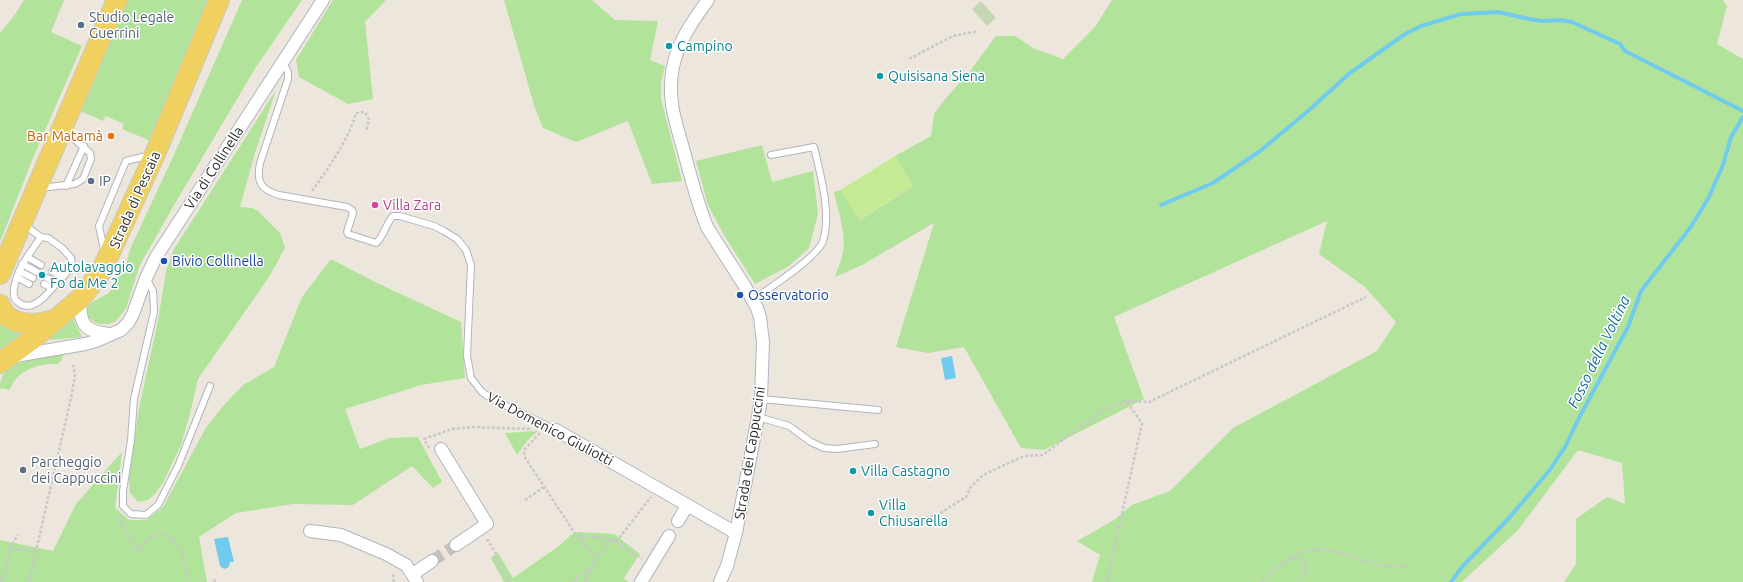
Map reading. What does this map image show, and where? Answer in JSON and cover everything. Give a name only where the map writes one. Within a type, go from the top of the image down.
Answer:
[{"type":"main road","points":[[12,274],[22,224],[117,0]]},
{"type":"main road","name":"Strada di Pescaia","points":[[4,360],[59,318],[80,299],[107,261],[155,154],[219,0]]},
{"type":"main road","points":[[1,307],[11,318],[29,324],[44,323],[59,318]]},
{"type":"main road","points":[[1,307],[4,316],[11,324],[34,338]]},
{"type":"street","name":"Via di Collinella","points":[[4,360],[96,341],[121,330],[128,323],[146,278],[159,253],[323,0]]},
{"type":"street","name":"Strada dei Cappuccini","points":[[708,0],[685,33],[676,55],[671,77],[672,105],[688,171],[707,227],[753,300],[759,312],[763,333],[761,399],[758,417],[736,533],[727,566],[720,582]]},
{"type":"street","points":[[80,299],[81,318],[84,324],[96,332],[109,334]]},
{"type":"street","name":"Via di Collinella","points":[[34,338],[64,347]]},
{"type":"street","name":"Via Domenico Giuliotti","points":[[551,430],[658,488],[736,533]]},
{"type":"street","points":[[436,451],[487,524],[456,545]]},
{"type":"street","points":[[678,520],[687,506]]},
{"type":"street","points":[[310,531],[349,538],[400,561],[408,567],[415,578],[432,561]]},
{"type":"street","points":[[641,582],[669,536]]},
{"type":"lane","points":[[283,62],[288,72],[288,79],[260,163],[258,171],[259,181],[262,187],[269,192],[306,200]]},
{"type":"lane","points":[[37,189],[66,186],[79,183],[83,179],[91,158],[90,153],[84,146],[62,129]]},
{"type":"lane","points":[[66,186],[84,146]]},
{"type":"lane","points":[[753,300],[800,265],[816,250],[823,241],[825,230],[824,196],[814,147],[771,155]]},
{"type":"lane","name":"Via Domenico Giuliotti","points":[[306,200],[347,207],[352,210],[347,232],[351,236],[372,242],[376,243],[380,240],[387,222],[393,216],[434,226],[457,239],[466,250],[471,265],[467,356],[471,378],[482,392],[492,399],[551,430]]},
{"type":"lane","points":[[12,274],[16,300],[21,304],[30,306],[50,291],[71,266],[71,258],[56,244],[48,238],[41,237],[22,224]]},
{"type":"lane","points":[[12,274],[22,264],[41,237]]},
{"type":"lane","points":[[27,257],[41,265]]},
{"type":"lane","points":[[22,264],[37,272]]},
{"type":"lane","points":[[52,271],[62,277]]},
{"type":"lane","points":[[12,274],[31,281]]},
{"type":"lane","points":[[47,278],[57,283]]},
{"type":"lane","points":[[146,278],[153,291],[154,312],[134,399],[131,440],[123,490],[123,506],[131,514],[146,515],[158,505],[178,466],[210,386]]},
{"type":"lane","points":[[42,287],[50,291]]},
{"type":"lane","points":[[761,399],[878,410]]},
{"type":"lane","points":[[758,417],[789,426],[811,442],[824,448],[837,449],[875,444]]},
{"type":"path","points":[[909,59],[953,36],[978,31]]},
{"type":"path","points":[[306,200],[330,166],[352,126],[356,113],[365,112],[369,119],[366,131]]},
{"type":"path","points":[[897,526],[938,515],[966,497],[970,488],[983,475],[1024,456],[1043,455],[1100,412],[1126,401],[1149,402],[1366,297]]},
{"type":"path","points":[[29,582],[73,391],[75,375],[73,365]]},
{"type":"path","points":[[1107,582],[1142,423],[1126,401]]},
{"type":"path","points":[[436,451],[424,439],[452,429],[473,428],[551,430]]},
{"type":"path","points":[[551,430],[540,433],[528,444],[524,454],[576,536],[597,558]]},
{"type":"path","points":[[525,500],[544,487]]},
{"type":"path","points":[[616,542],[658,488]]},
{"type":"path","points":[[123,506],[119,519],[137,552],[150,537],[162,534],[171,537],[182,552],[189,582]]},
{"type":"path","points":[[1,582],[10,549],[18,534]]},
{"type":"path","points":[[576,536],[611,539],[639,556]]},
{"type":"path","points":[[585,582],[592,566],[611,539]]},
{"type":"path","points":[[487,540],[497,555],[494,557],[510,582]]},
{"type":"path","points":[[10,549],[37,552]]},
{"type":"path","points":[[1262,582],[1278,566],[1292,557],[1311,549],[1336,552],[1377,564],[1409,567]]},
{"type":"path","points":[[1292,557],[1304,561],[1306,573],[1299,582]]},
{"type":"path","points":[[572,582],[592,566]]},
{"type":"green space","points":[[24,0],[64,0],[51,32],[82,46],[33,158],[0,242],[0,33]]},
{"type":"green space","points":[[127,0],[208,0],[203,17],[151,141],[122,129],[124,124],[106,116],[103,121],[78,110]]},
{"type":"green space","points":[[242,0],[302,0],[256,67],[173,207],[140,265],[126,308],[116,321],[109,324],[94,322],[88,317],[88,307],[92,302],[109,293],[126,264],[131,247],[173,157]]},
{"type":"green space","points":[[333,0],[386,0],[365,22],[373,99],[348,104],[299,77],[296,60]]},
{"type":"green space","points":[[504,0],[592,0],[615,20],[658,21],[650,60],[665,66],[661,83],[661,99],[682,181],[652,184],[628,121],[576,142],[543,128],[534,105]]},
{"type":"green space","points":[[1112,0],[1723,0],[1727,6],[1717,44],[1743,59],[1743,582],[1564,582],[1576,564],[1576,519],[1607,497],[1625,504],[1622,463],[1578,450],[1518,530],[1462,582],[1092,582],[1100,555],[1077,541],[1114,520],[1132,505],[1170,491],[1233,428],[1377,351],[1396,322],[1365,287],[1319,254],[1327,221],[1114,317],[1144,399],[1044,450],[1021,448],[964,347],[928,353],[896,347],[934,223],[862,265],[835,277],[844,249],[844,241],[842,224],[834,192],[840,190],[860,220],[913,186],[895,156],[931,136],[934,114],[970,71],[996,36],[1015,36],[1035,49],[1063,59],[1095,27]]},
{"type":"green space","points":[[981,1],[996,18],[987,26],[972,9]]},
{"type":"green space","points":[[276,90],[255,153],[240,207],[252,208],[258,211],[280,233],[285,248],[269,277],[198,379],[181,445],[163,483],[148,500],[138,502],[130,493],[129,478],[139,408],[158,321],[166,271],[174,249]]},
{"type":"green space","points":[[762,145],[772,182],[813,171],[818,214],[809,248],[789,266],[755,284],[724,235],[708,205],[696,161]]},
{"type":"green space","points":[[895,156],[913,186],[859,220],[840,190]]},
{"type":"green space","points":[[331,259],[375,282],[461,322],[465,378],[421,385],[345,409],[360,449],[389,438],[418,437],[442,482],[433,488],[412,466],[353,505],[293,504],[236,513],[199,537],[207,582],[0,582],[0,540],[53,551],[76,504],[122,452],[115,508],[129,520],[147,520],[163,507],[207,426],[243,385],[274,367],[302,297]]},
{"type":"green space","points":[[73,319],[82,337],[52,340],[49,337],[50,332]]},
{"type":"green space","points":[[0,322],[8,329],[21,335],[0,351]]},
{"type":"green space","points":[[62,352],[64,353],[58,364],[43,365],[29,369],[17,377],[10,390],[1,388],[0,391],[3,375],[15,364]]},
{"type":"green space","points":[[538,431],[528,440],[517,455],[505,433]]},
{"type":"green space","points":[[579,532],[614,534],[640,554],[624,578],[628,582],[504,582],[491,558],[498,553],[513,578],[559,546],[571,535]]},
{"type":"water","points":[[952,356],[956,378],[945,380],[941,358]]},
{"type":"water","points":[[228,537],[234,562],[230,562],[229,567],[224,569],[220,566],[214,539]]},
{"type":"waterway","points":[[1161,205],[1213,183],[1260,151],[1308,111],[1350,73],[1405,34],[1421,26],[1461,14],[1498,12],[1542,21],[1560,20],[1572,22],[1620,44],[1625,51],[1743,111]]},
{"type":"waterway","name":"Fosso della Voltina","points":[[1451,582],[1462,567],[1509,518],[1549,471],[1565,447],[1628,327],[1641,291],[1690,228],[1708,199],[1723,165],[1731,137],[1743,117]]},
{"type":"tunnel","points":[[432,561],[456,545]]},
{"type":"place","name":"Studio Legale Guerrini","points":[[81,25]]},
{"type":"place","name":"Campino","points":[[669,46]]},
{"type":"place","name":"Quisisana Siena","points":[[880,76]]},
{"type":"place","name":"Bar Matamà","points":[[111,136]]},
{"type":"place","name":"IP","points":[[91,181]]},
{"type":"place","name":"Villa Zara","points":[[375,205]]},
{"type":"place","name":"Bivio Collinella","points":[[164,261]]},
{"type":"place","name":"Autolavaggio Fo da Me 2","points":[[42,275]]},
{"type":"place","name":"Osservatorio","points":[[740,295]]},
{"type":"place","name":"Parcheggio dei Cappuccini","points":[[23,470]]},
{"type":"place","name":"Villa Castagno","points":[[853,471]]},
{"type":"place","name":"Villa Chiusarella","points":[[871,513]]}]
